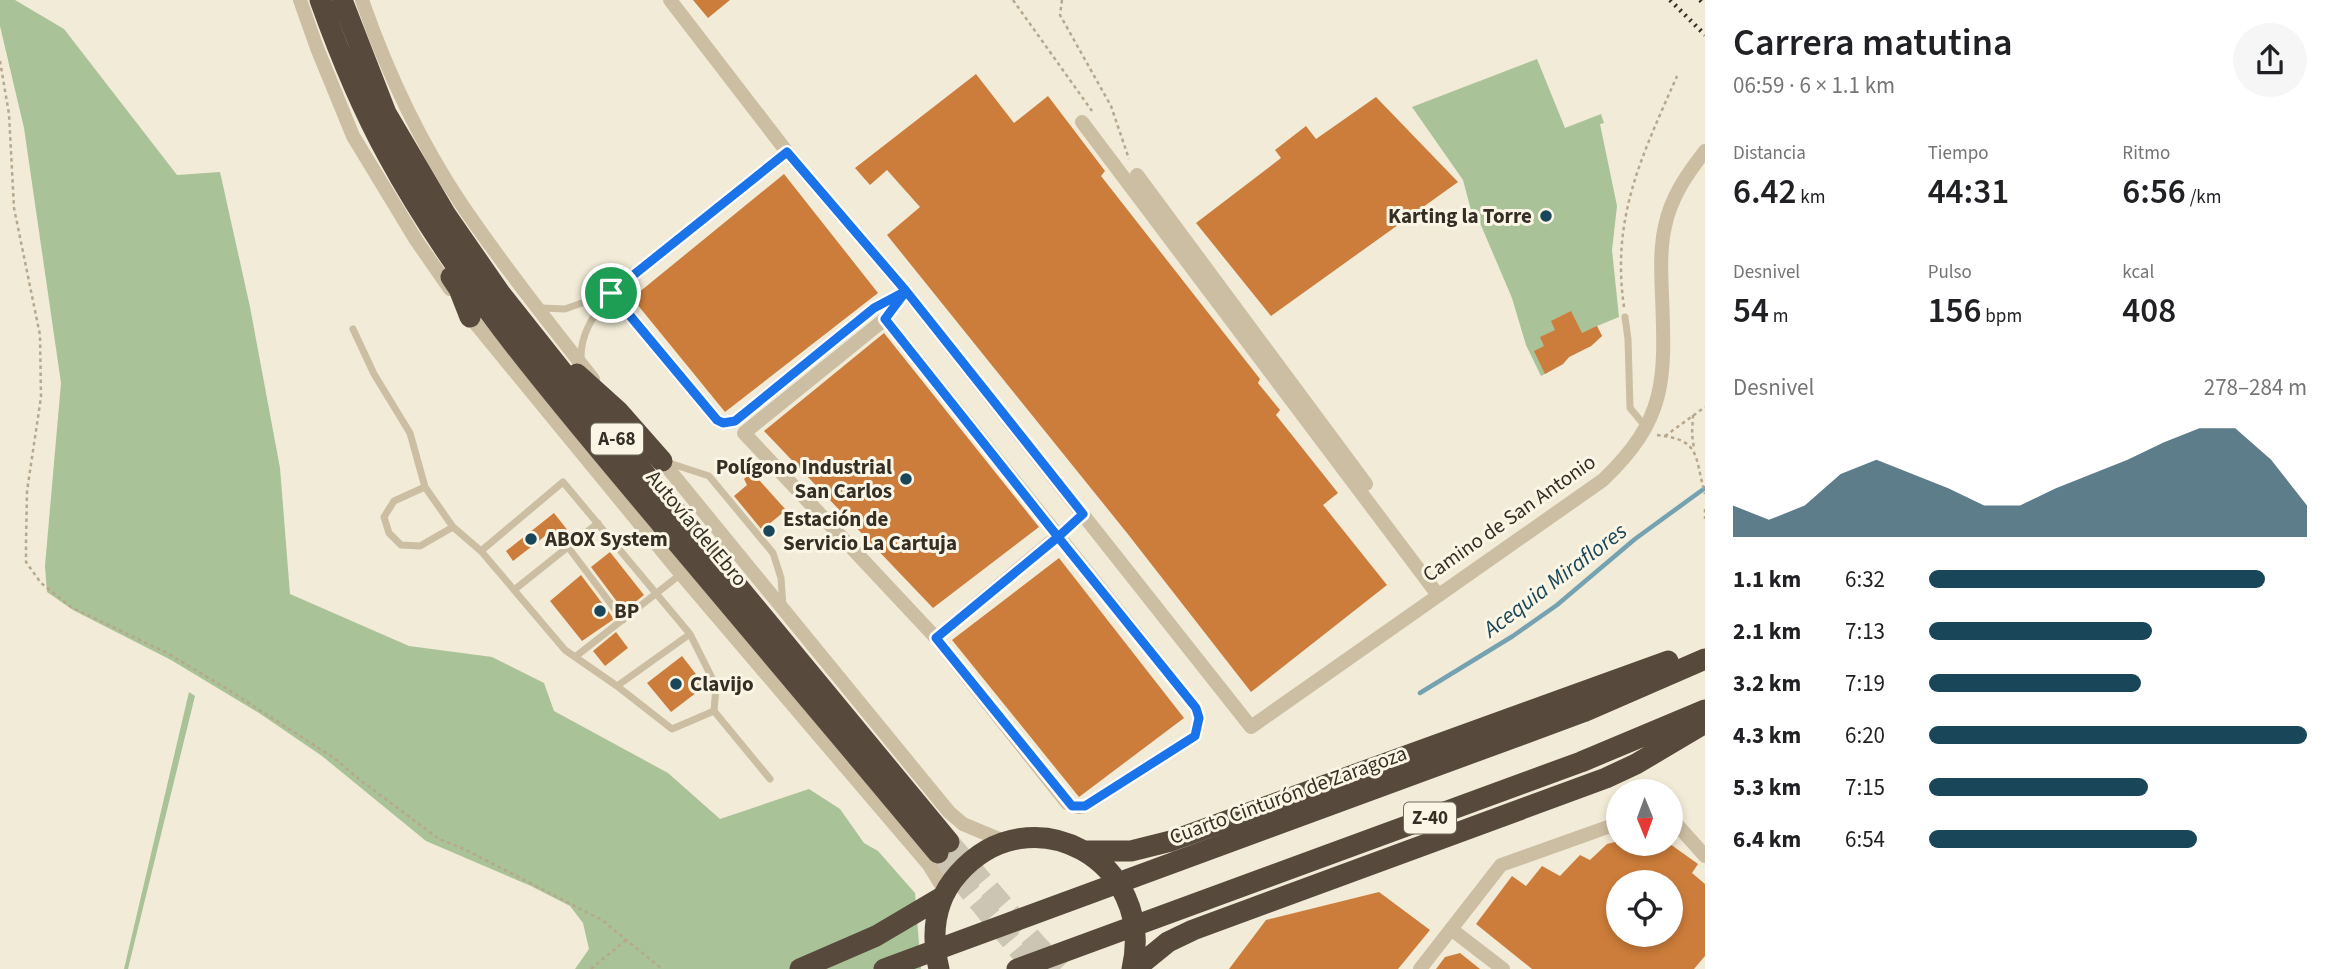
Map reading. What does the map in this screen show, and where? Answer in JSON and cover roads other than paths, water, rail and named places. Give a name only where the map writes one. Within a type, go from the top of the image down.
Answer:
[{"type":"highway","name":"Autovía del Ebro","points":[[320,0],[354,86],[387,156],[431,228],[485,305],[624,478],[944,847],[529,330],[446,215],[386,113],[342,0]]},
{"type":"highway","points":[[387,156],[390,180],[421,234],[459,289],[470,317]]},
{"type":"highway","points":[[529,330],[618,411],[662,461]]},
{"type":"highway","points":[[1086,851],[1131,850],[1171,841],[1570,694],[1660,672],[1705,644]]},
{"type":"highway","name":"Cuarto Cinturón de Zaragoza","points":[[884,969],[1499,743],[1660,672],[1705,659]]},
{"type":"highway","points":[[1133,969],[1168,942],[1193,930],[1636,765],[1702,718]]},
{"type":"highway","name":"Z-40","points":[[1017,969],[1702,718]]},
{"type":"highway","points":[[800,969],[876,936],[944,894],[972,860],[994,846],[1026,838],[1067,843],[1086,851],[1112,873],[1130,902],[1136,936],[1133,969]]},
{"type":"highway","points":[[939,969],[934,932],[944,894]]},
{"type":"street","points":[[300,0],[353,136],[416,240],[470,317],[681,574],[929,865],[944,894]]},
{"type":"street","points":[[362,0],[409,113],[460,202],[516,282],[618,411]]},
{"type":"street","points":[[670,0],[787,152],[906,291],[1083,514],[936,638]]},
{"type":"street","points":[[1088,118],[1437,595]]},
{"type":"street","name":"Camino de San Antonio","points":[[1083,514],[1251,727],[1603,480],[1615,468],[1644,430],[1654,411],[1664,361],[1661,244],[1674,198],[1686,175],[1705,151]]},
{"type":"street","points":[[787,152],[611,293],[717,420],[729,423],[735,421],[874,308],[906,291]]},
{"type":"street","points":[[1137,174],[1411,544],[1422,573]]},
{"type":"street","points":[[885,319],[1196,708],[1199,718],[1195,736],[1085,806],[1072,806],[936,638],[744,433],[885,319],[906,291]]},
{"type":"street","points":[[662,461],[949,811],[962,824],[1006,842]]},
{"type":"street","points":[[1420,969],[1501,865],[1606,828]]},
{"type":"street","points":[[1684,833],[1705,856]]},
{"type":"street","points":[[1451,929],[1503,969]]},
{"type":"lane","points":[[537,307],[565,309],[611,293]]},
{"type":"lane","points":[[581,364],[582,339],[595,313],[611,293]]},
{"type":"lane","points":[[1625,317],[1630,408],[1644,430]]},
{"type":"lane","points":[[353,328],[374,374],[410,433],[425,487],[453,527],[481,551],[565,650],[672,729],[714,711]]},
{"type":"lane","points":[[662,461],[709,476],[765,543],[778,564],[783,608]]},
{"type":"lane","points":[[481,551],[563,482],[690,634],[716,686],[714,711],[770,779]]},
{"type":"lane","points":[[425,487],[394,501],[384,517],[389,533],[401,545],[420,546],[453,527]]},
{"type":"lane","points":[[514,590],[598,523]]},
{"type":"lane","points":[[568,547],[623,620]]},
{"type":"lane","points":[[575,657],[681,574]]},
{"type":"lane","points":[[617,686],[690,634]]},
{"type":"waterway","name":"Acequia Miraflores","points":[[1420,693],[1513,636],[1557,605],[1635,539],[1705,488]]},
{"type":"tunnel","points":[[949,842],[1060,969]]},
{"type":"tunnel","points":[[938,853],[1038,969]]},
{"type":"railway","points":[[1670,0],[1705,35]]},
{"type":"railway","points":[[1700,0],[1705,5]]},
{"type":"place","name":"Karting la Torre","points":[[1546,216]]},
{"type":"place","name":"Polígono Industrial San Carlos","points":[[906,479]]},
{"type":"place","name":"Estación de Servicio La Cartuja","points":[[769,531]]},
{"type":"place","name":"ABOX System","points":[[531,539]]},
{"type":"place","name":"BP","points":[[600,611]]},
{"type":"place","name":"Clavijo","points":[[676,684]]}]
